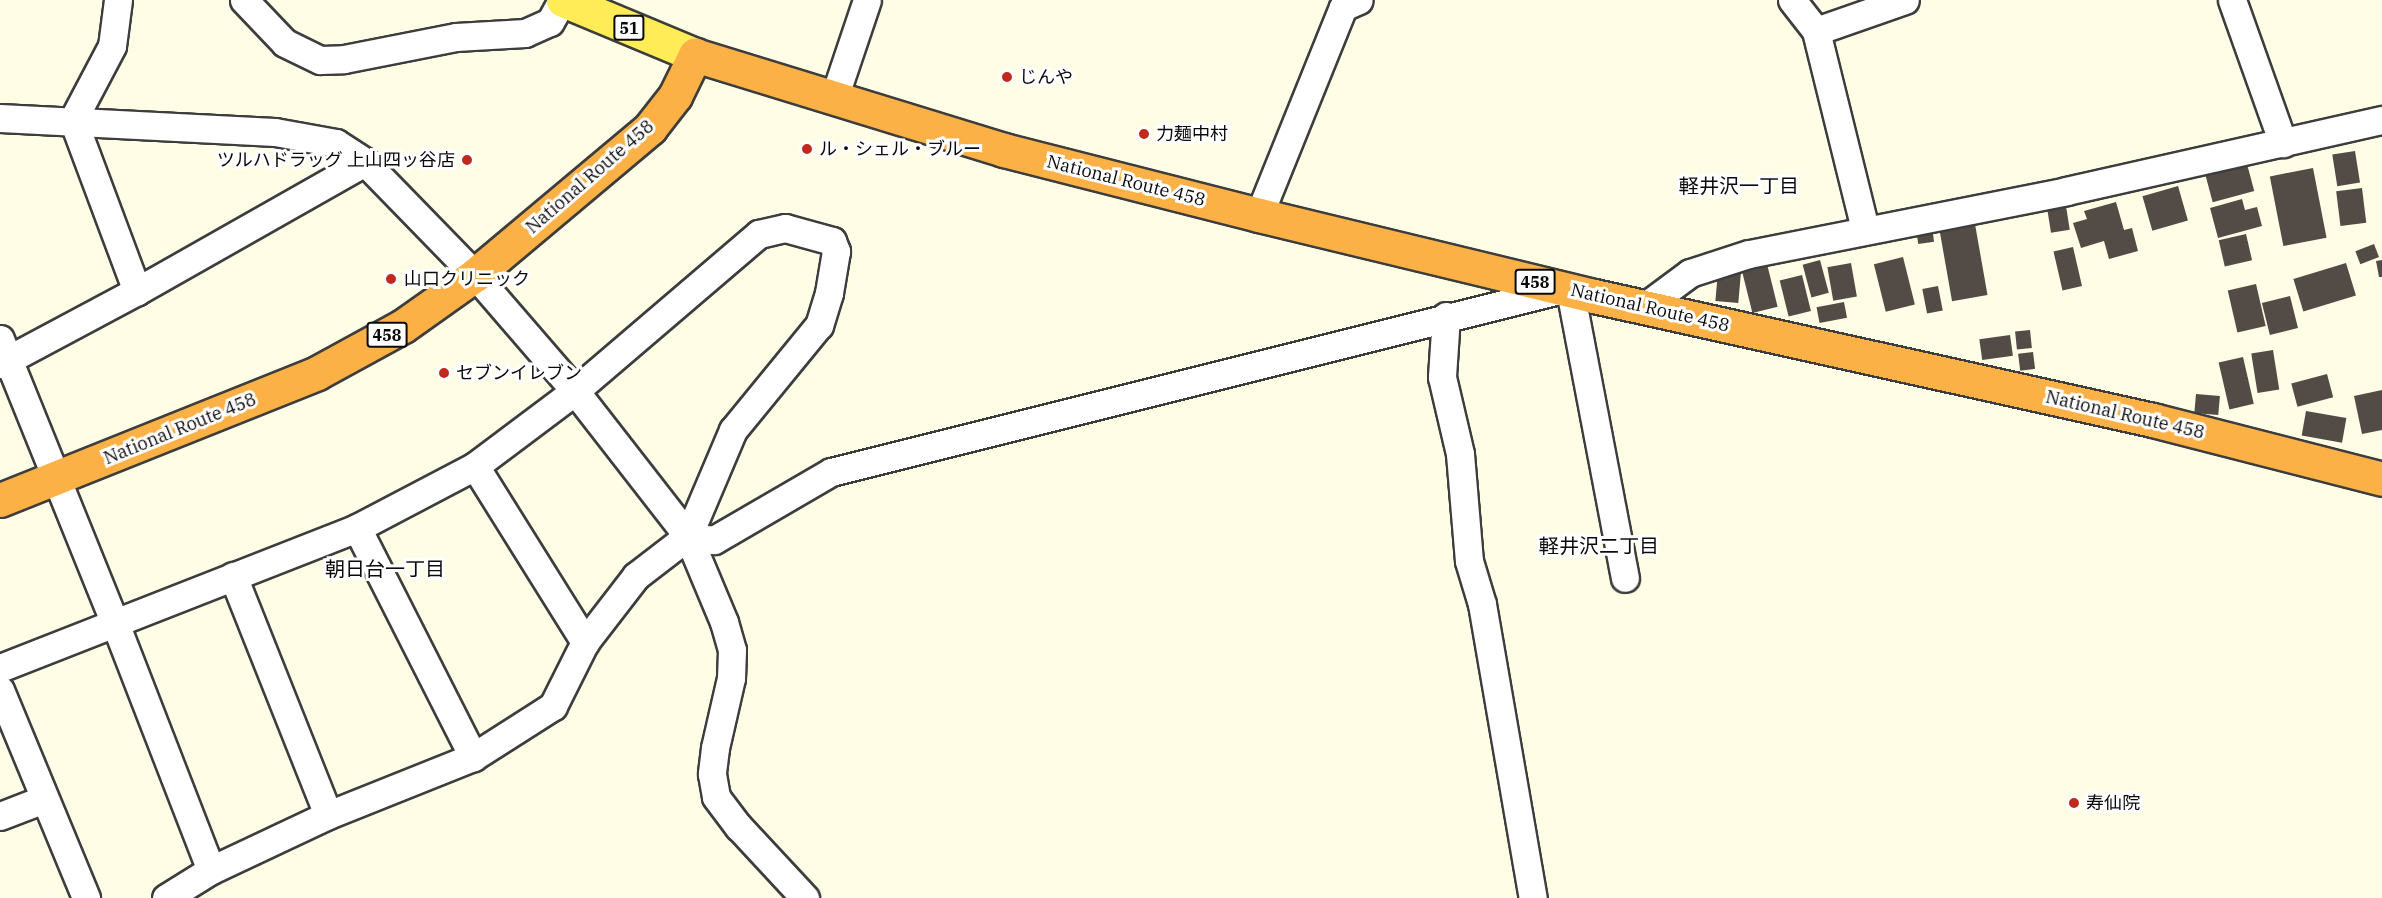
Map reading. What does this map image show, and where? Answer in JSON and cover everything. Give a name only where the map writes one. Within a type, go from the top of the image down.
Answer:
[{"type":"highway","name":"National Route 458","points":[[0,500],[317,373],[403,326],[475,274],[650,128],[675,96],[695,55],[1005,150],[1259,215],[1566,290],[2153,420],[2382,479]]},
{"type":"main road","name":"51","points":[[562,0],[695,55]]},
{"type":"street","points":[[118,0],[112,46],[73,120],[137,291]]},
{"type":"street","points":[[244,0],[285,43],[320,60],[344,59],[456,37],[525,33],[550,22],[562,0]]},
{"type":"street","points":[[834,98],[867,0]]},
{"type":"street","points":[[1259,215],[1343,7],[1359,0]]},
{"type":"street","points":[[1792,0],[1816,32],[1865,229]]},
{"type":"street","points":[[1816,32],[1905,0]]},
{"type":"street","points":[[2232,0],[2283,143]]},
{"type":"street","points":[[0,118],[275,132],[336,144],[365,162],[475,274],[574,392],[688,536],[724,622],[732,650],[731,678],[715,748],[712,774],[716,797],[739,826],[805,898]]},
{"type":"street","points":[[1644,307],[1690,273],[1749,254],[1865,229],[2066,191],[2382,120]]},
{"type":"street","points":[[211,870],[115,623],[3,355],[137,291],[365,162]]},
{"type":"street","points":[[0,668],[357,528],[476,466],[574,392],[759,234],[785,228],[832,241],[836,251],[829,293],[819,325],[733,430],[688,536],[636,576],[585,642],[552,706],[473,758],[328,815],[211,870],[166,898]]},
{"type":"street","points":[[688,536],[714,540],[831,472],[1446,316],[1566,290],[1625,578]]},
{"type":"street","points":[[1446,316],[1442,377],[1460,454],[1469,561],[1482,604],[1533,898]]},
{"type":"street","points":[[476,466],[585,642]]},
{"type":"street","points":[[357,528],[473,758]]},
{"type":"street","points":[[233,576],[328,815]]},
{"type":"street","points":[[0,690],[86,898]]},
{"type":"street","points":[[0,816],[44,799]]},
{"type":"building","points":[[2355,151],[2360,183],[2337,186],[2332,155]]},
{"type":"building","points":[[2247,164],[2254,191],[2213,202],[2205,175]]},
{"type":"building","points":[[2313,168],[2327,238],[2283,246],[2270,176]]},
{"type":"building","points":[[2178,186],[2188,221],[2152,231],[2142,196]]},
{"type":"building","points":[[2362,188],[2366,223],[2340,226],[2336,191]]},
{"type":"building","points":[[2242,199],[2245,210],[2257,207],[2262,226],[2218,238],[2210,208]]},
{"type":"building","points":[[2116,202],[2124,230],[2132,228],[2138,251],[2109,259],[2104,241],[2081,248],[2073,223],[2087,219],[2084,211]]},
{"type":"building","points":[[2066,206],[2070,230],[2051,233],[2047,209]]},
{"type":"building","points":[[1975,224],[1988,295],[1952,301],[1940,230]]},
{"type":"building","points":[[1932,227],[1934,242],[1918,244],[1916,229]]},
{"type":"building","points":[[2246,234],[2252,260],[2225,267],[2219,240]]},
{"type":"building","points":[[2374,244],[2379,257],[2360,264],[2355,251]]},
{"type":"building","points":[[2073,247],[2082,286],[2063,290],[2054,251]]},
{"type":"building","points":[[1903,257],[1915,305],[1886,312],[1874,264]]},
{"type":"building","points":[[1820,260],[1829,293],[1811,298],[1803,265]]},
{"type":"building","points":[[2382,260],[2382,277],[2379,277],[2376,261]]},
{"type":"building","points":[[1851,263],[1857,296],[1833,301],[1827,267]]},
{"type":"building","points":[[2346,263],[2356,296],[2303,312],[2293,279]]},
{"type":"building","points":[[1767,264],[1778,307],[1752,313],[1742,270]]},
{"type":"building","points":[[1718,271],[1741,273],[1738,303],[1715,301]]},
{"type":"building","points":[[1802,275],[1811,311],[1789,316],[1780,281]]},
{"type":"building","points":[[2256,284],[2266,326],[2237,332],[2228,291]]},
{"type":"building","points":[[1938,286],[1943,311],[1927,314],[1922,289]]},
{"type":"building","points":[[2290,296],[2298,328],[2270,335],[2262,303]]},
{"type":"building","points":[[1844,302],[1847,318],[1820,323],[1817,307]]},
{"type":"building","points":[[2030,330],[2032,348],[2017,349],[2015,332]]},
{"type":"building","points":[[2010,335],[2013,356],[1982,360],[1979,339]]},
{"type":"building","points":[[2273,350],[2279,390],[2258,393],[2251,353]]},
{"type":"building","points":[[2033,352],[2035,369],[2020,371],[2018,354]]},
{"type":"building","points":[[2243,357],[2254,404],[2229,409],[2219,363]]},
{"type":"building","points":[[2327,374],[2333,397],[2297,407],[2291,384]]},
{"type":"building","points":[[2382,390],[2382,430],[2362,434],[2354,396]]},
{"type":"building","points":[[2196,394],[2220,396],[2218,415],[2194,413]]},
{"type":"building","points":[[2306,411],[2346,418],[2342,443],[2302,436]]},
{"type":"place","name":"じんや","points":[[1007,77]]},
{"type":"place","name":"力麺中村","points":[[1144,134]]},
{"type":"place","name":"ル・シェル・ブルー","points":[[807,149]]},
{"type":"place","name":"ツルハドラッグ 上山四ッ谷店","points":[[467,160]]},
{"type":"place","name":"山口クリニック","points":[[391,279]]},
{"type":"place","name":"セブンイレブン","points":[[444,373]]},
{"type":"place","name":"寿仙院","points":[[2074,803]]},
{"type":"district","name":"軽井沢一丁目","points":[[1739,185]]},
{"type":"district","name":"軽井沢二丁目","points":[[1599,545]]},
{"type":"district","name":"朝日台一丁目","points":[[385,568]]}]
